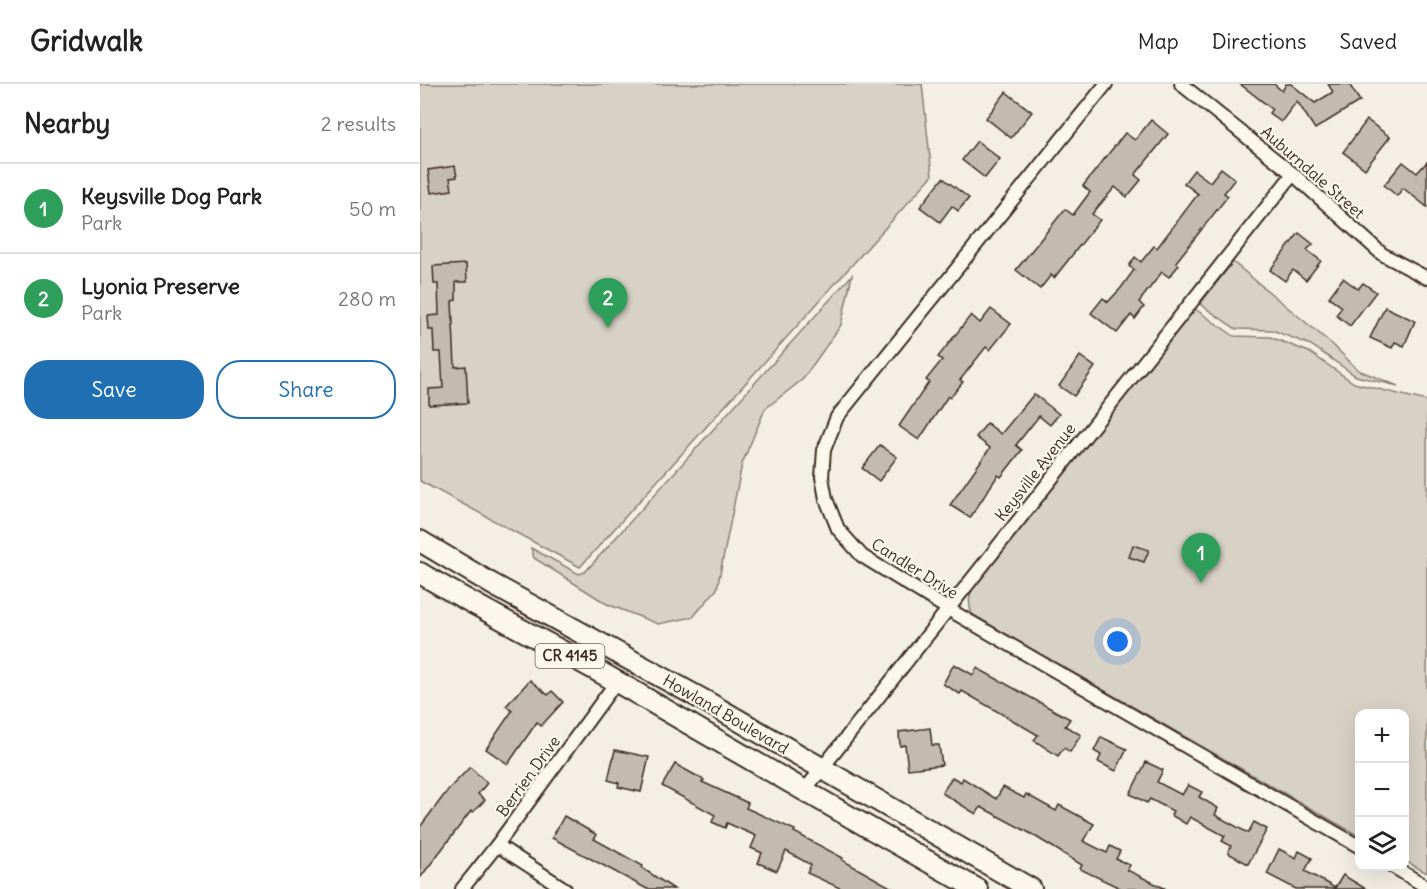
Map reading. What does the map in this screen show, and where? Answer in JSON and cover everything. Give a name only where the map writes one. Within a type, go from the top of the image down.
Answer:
[{"type":"main road","name":"Howland Boulevard","points":[[420,541],[1031,889]]},
{"type":"main road","name":"Howland Boulevard","points":[[420,573],[476,606],[617,681],[804,791],[978,889]]},
{"type":"street","name":"Candler Drive","points":[[1106,84],[837,417],[824,450],[822,477],[826,499],[838,529],[862,556],[948,609],[1355,846]]},
{"type":"street","name":"Auburndale Street","points":[[1181,84],[1293,174],[1382,254],[1427,278]]},
{"type":"street","name":"Keysville Avenue","points":[[804,791],[1293,174]]},
{"type":"street","name":"Berrien Drive","points":[[462,889],[617,681]]},
{"type":"street","points":[[497,845],[565,889]]},
{"type":"street","points":[[1399,871],[1427,887]]},
{"type":"shaded area","points":[[420,84],[922,84],[932,176],[580,567],[420,481]]},
{"type":"shaded area","points":[[1233,262],[1333,345],[1358,370],[1398,386],[1356,376],[1311,345],[1272,330],[1236,329],[1200,304]]},
{"type":"shaded area","points":[[852,275],[841,325],[803,379],[765,409],[742,464],[717,589],[693,617],[658,624],[607,604],[534,558],[531,548],[579,574],[585,572]]},
{"type":"shaded area","points":[[1195,309],[1234,336],[1270,337],[1309,352],[1354,383],[1427,401],[1427,873],[1409,863],[1409,709],[1355,709],[1355,834],[972,614],[970,597],[982,574]]},
{"type":"building","points":[[1240,84],[1274,84],[1282,91],[1286,84],[1291,84],[1315,103],[1333,92],[1328,84],[1349,84],[1360,101],[1315,129],[1297,101],[1281,122],[1269,113],[1272,109]]},
{"type":"building","points":[[1006,92],[1032,112],[1011,138],[986,118]]},
{"type":"building","points":[[1151,120],[1168,134],[1135,175],[1141,180],[1127,197],[1115,187],[1092,214],[1100,220],[1054,278],[1051,275],[1040,289],[1016,270],[1065,209],[1073,215],[1090,192],[1083,186],[1125,133],[1135,140]]},
{"type":"building","points":[[1367,120],[1390,137],[1365,169],[1343,152]]},
{"type":"building","points":[[977,141],[1000,159],[985,178],[962,160]]},
{"type":"building","points":[[1403,162],[1417,173],[1427,162],[1427,207],[1403,188],[1397,196],[1384,185]]},
{"type":"building","points":[[455,166],[457,177],[450,178],[452,190],[431,193],[428,170]]},
{"type":"building","points":[[1221,168],[1235,179],[1224,193],[1228,196],[1176,262],[1179,265],[1169,277],[1162,272],[1139,302],[1144,307],[1135,319],[1131,315],[1117,333],[1091,313],[1103,298],[1108,302],[1121,288],[1134,270],[1129,266],[1135,257],[1141,262],[1154,246],[1157,248],[1198,194],[1184,183],[1194,170],[1210,182]]},
{"type":"building","points":[[943,178],[969,198],[958,211],[952,206],[940,222],[920,207]]},
{"type":"building","points":[[1299,233],[1313,244],[1307,250],[1321,261],[1306,280],[1293,270],[1285,281],[1270,270]]},
{"type":"building","points":[[466,264],[467,282],[456,282],[456,300],[452,301],[455,367],[466,366],[468,403],[429,405],[429,389],[443,388],[441,352],[434,352],[433,330],[429,330],[428,316],[439,315],[438,284],[434,284],[433,266]]},
{"type":"building","points":[[1343,278],[1358,289],[1363,283],[1376,292],[1350,326],[1336,315],[1342,307],[1329,297]]},
{"type":"building","points":[[1385,307],[1415,321],[1404,346],[1395,342],[1392,348],[1370,338]]},
{"type":"building","points":[[991,309],[1011,324],[990,350],[986,347],[960,380],[963,382],[950,398],[948,396],[919,440],[899,426],[929,382],[926,380],[942,360],[938,357],[971,315],[980,323]]},
{"type":"building","points":[[1080,356],[1095,367],[1074,396],[1059,386]]},
{"type":"building","points":[[1034,394],[1059,414],[1050,425],[1039,416],[1016,445],[1022,450],[1001,477],[998,475],[970,518],[950,505],[990,448],[976,437],[987,423],[1001,434]]},
{"type":"building","points":[[880,445],[897,457],[879,481],[862,468]]},
{"type":"building","points":[[1133,545],[1149,550],[1144,562],[1129,557]]},
{"type":"building","points":[[954,664],[973,675],[977,668],[1070,719],[1065,726],[1081,735],[1070,752],[1064,748],[1058,756],[1034,740],[1038,735],[962,691],[960,694],[943,684]]},
{"type":"building","points":[[530,680],[548,695],[552,691],[563,702],[541,726],[537,722],[508,764],[486,749],[512,711],[506,706]]},
{"type":"building","points":[[930,728],[932,745],[939,745],[942,765],[908,769],[905,745],[900,746],[899,732]]},
{"type":"building","points":[[1101,737],[1127,749],[1116,771],[1098,762],[1101,755],[1094,751]]},
{"type":"building","points":[[615,750],[649,757],[641,792],[618,787],[619,783],[608,780]]},
{"type":"building","points":[[1146,762],[1163,770],[1157,782],[1182,795],[1188,785],[1202,792],[1199,797],[1218,808],[1215,815],[1248,833],[1254,822],[1267,829],[1248,864],[1228,853],[1231,846],[1222,841],[1225,836],[1190,817],[1186,824],[1171,815],[1173,811],[1150,799],[1147,803],[1130,794]]},
{"type":"building","points":[[675,764],[704,780],[702,782],[748,803],[746,808],[795,830],[794,832],[894,889],[842,889],[807,873],[811,865],[786,851],[777,871],[758,863],[762,853],[751,848],[756,836],[727,823],[725,828],[712,822],[715,815],[662,786]]},
{"type":"building","points":[[470,767],[487,783],[478,794],[485,800],[473,812],[471,811],[420,878],[420,827],[448,790]]},
{"type":"building","points":[[952,777],[961,782],[963,778],[996,799],[1003,787],[1024,798],[1026,794],[1056,811],[1059,805],[1094,824],[1083,841],[1107,853],[1110,846],[1120,851],[1116,859],[1130,865],[1127,870],[1166,889],[1122,889],[1080,869],[1082,865],[1028,832],[981,807],[976,814],[942,793]]},
{"type":"building","points":[[564,816],[597,835],[594,839],[643,866],[642,868],[674,889],[647,889],[552,838]]},
{"type":"building","points":[[1279,849],[1296,858],[1299,851],[1312,858],[1305,871],[1335,888],[1343,875],[1366,889],[1296,889],[1267,874]]},
{"type":"place","name":"Lyonia Preserve","points":[[608,328]]},
{"type":"place","name":"Keysville Dog Park","points":[[1201,583]]}]
